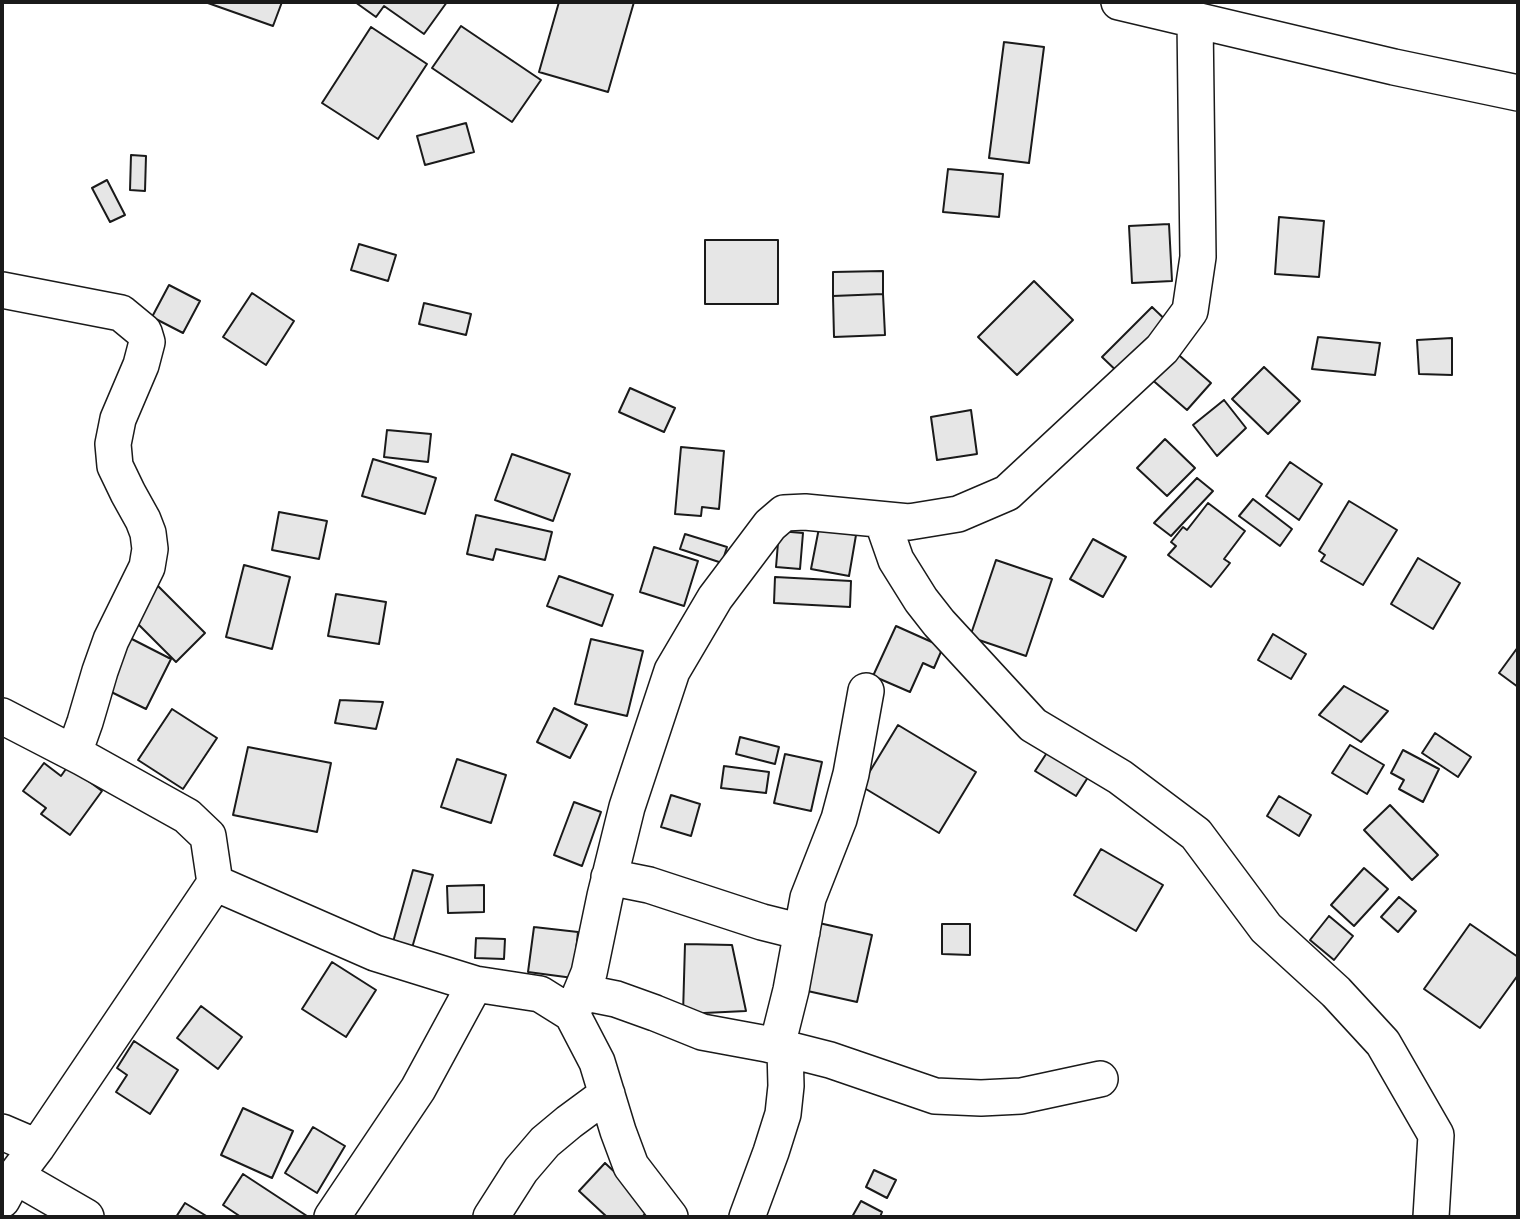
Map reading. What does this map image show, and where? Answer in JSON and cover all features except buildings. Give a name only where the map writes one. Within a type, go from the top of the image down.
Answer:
[{"type":"street","points":[[1119,2],[1394,67],[1518,93]]},
{"type":"street","points":[[670,1217],[631,1166],[577,1003],[589,974],[627,807],[672,671],[715,598],[770,525],[784,513],[805,512],[909,522],[958,514],[1007,493],[1162,349],[1190,311],[1198,257],[1195,19]]},
{"type":"street","points":[[2,290],[121,313],[144,332],[147,342],[141,365],[118,419],[113,444],[115,466],[143,520],[150,549],[143,575],[111,640],[74,753]]},
{"type":"street","points":[[882,520],[896,560],[922,600],[939,623],[1033,725],[1120,777],[1196,834],[1266,928],[1336,992],[1383,1043],[1436,1135],[1431,1217]]},
{"type":"street","points":[[747,1217],[783,1114],[786,1086],[781,1047],[808,898],[839,819],[851,774],[866,691]]},
{"type":"street","points":[[2,716],[187,816],[208,836],[215,883],[9,1188],[86,1217]]},
{"type":"street","points":[[610,877],[802,932]]},
{"type":"street","points":[[215,883],[375,953],[475,984],[577,1003],[616,999],[702,1032],[781,1047],[852,1067],[935,1096],[1021,1096],[1100,1079]]},
{"type":"street","points":[[332,1217],[418,1089],[475,984]]},
{"type":"street","points":[[491,1217],[521,1170],[545,1142],[607,1094]]},
{"type":"street","points":[[2,1132],[37,1147]]}]
